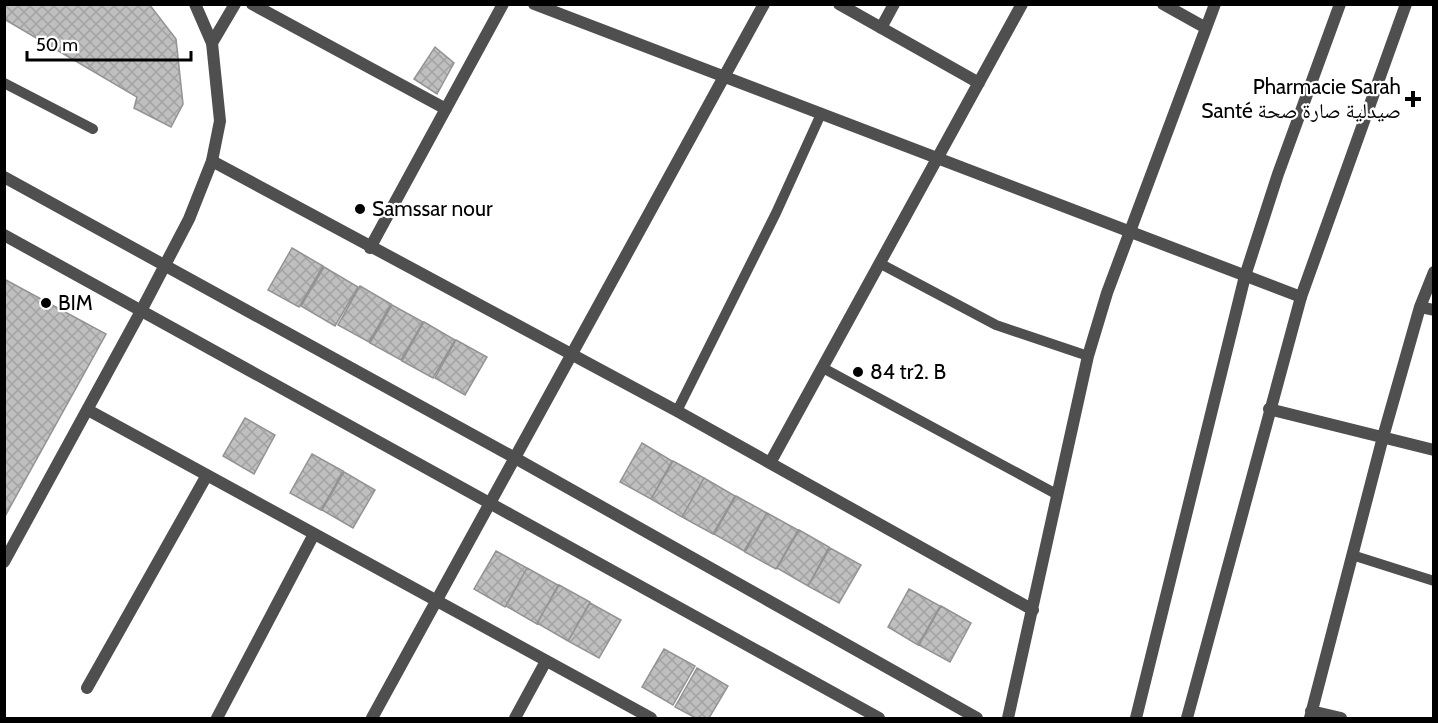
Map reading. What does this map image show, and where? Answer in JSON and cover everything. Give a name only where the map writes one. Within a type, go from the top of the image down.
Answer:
[{"type":"street","points":[[4,562],[165,266],[189,219],[212,161],[220,121],[213,43],[195,4]]},
{"type":"street","points":[[213,43],[235,4]]},
{"type":"street","points":[[252,4],[446,109]]},
{"type":"street","points":[[370,248],[503,4]]},
{"type":"street","points":[[534,4],[1301,297]]},
{"type":"street","points":[[372,718],[764,4]]},
{"type":"street","points":[[839,4],[979,83]]},
{"type":"street","points":[[881,28],[894,4]]},
{"type":"street","points":[[770,464],[1022,4]]},
{"type":"street","points":[[1163,4],[1206,28]]},
{"type":"street","points":[[1008,718],[1088,356],[1107,293],[1215,4]]},
{"type":"street","points":[[1136,718],[1245,276],[1278,174],[1340,4]]},
{"type":"street","points":[[1187,718],[1301,297],[1406,4]]},
{"type":"street","points":[[212,161],[370,248],[677,411],[1033,610]]},
{"type":"street","points":[[4,177],[515,458],[977,718]]},
{"type":"street","points":[[4,235],[879,718]]},
{"type":"street","points":[[1341,718],[1311,715],[1383,437],[1420,307],[1434,272]]},
{"type":"street","points":[[1420,307],[1434,310]]},
{"type":"street","points":[[1269,409],[1434,450]]},
{"type":"street","points":[[88,410],[651,718]]},
{"type":"street","points":[[87,688],[207,476]]},
{"type":"street","points":[[217,718],[314,534]]},
{"type":"street","points":[[515,718],[546,661]]},
{"type":"lane","points":[[4,83],[93,129]]},
{"type":"lane","points":[[677,411],[777,213],[821,114]]},
{"type":"lane","points":[[881,264],[996,325],[1088,356]]},
{"type":"lane","points":[[823,368],[1058,495]]},
{"type":"lane","points":[[1352,555],[1434,581]]},
{"type":"building","points":[[4,4],[149,4],[176,39],[183,104],[171,127],[134,108],[137,97],[4,19]]},
{"type":"building","points":[[435,47],[454,63],[437,94],[414,79]]},
{"type":"building","points":[[292,248],[323,266],[299,307],[268,290]]},
{"type":"building","points":[[324,267],[358,287],[335,326],[301,306]]},
{"type":"building","points":[[4,279],[106,334],[4,518]]},
{"type":"building","points":[[360,286],[391,304],[369,342],[338,325]]},
{"type":"building","points":[[392,305],[423,322],[401,360],[370,343]]},
{"type":"building","points":[[424,322],[455,340],[433,378],[402,361]]},
{"type":"building","points":[[456,340],[487,357],[465,395],[435,378]]},
{"type":"building","points":[[245,418],[275,435],[254,474],[223,456]]},
{"type":"building","points":[[642,443],[672,461],[651,499],[620,482]]},
{"type":"building","points":[[312,454],[343,471],[321,510],[290,493]]},
{"type":"building","points":[[673,461],[704,478],[682,517],[651,499]]},
{"type":"building","points":[[344,472],[375,490],[353,528],[322,510]]},
{"type":"building","points":[[704,478],[735,496],[713,534],[682,517]]},
{"type":"building","points":[[736,496],[767,513],[744,551],[714,534]]},
{"type":"building","points":[[767,513],[798,530],[776,569],[745,552]]},
{"type":"building","points":[[799,530],[829,547],[808,586],[777,568]]},
{"type":"building","points":[[830,548],[861,565],[839,603],[808,586]]},
{"type":"building","points":[[496,551],[527,568],[505,607],[474,589]]},
{"type":"building","points":[[527,568],[558,585],[537,624],[506,606]]},
{"type":"building","points":[[559,585],[590,602],[568,641],[537,623]]},
{"type":"building","points":[[909,589],[940,606],[918,645],[888,627]]},
{"type":"building","points":[[590,603],[621,620],[599,658],[568,641]]},
{"type":"building","points":[[941,606],[971,623],[950,662],[919,645]]},
{"type":"building","points":[[664,649],[695,666],[673,705],[642,687]]},
{"type":"building","points":[[697,668],[728,686],[709,718],[696,718],[675,707]]},
{"type":"place","name":"Pharmacie Sarah Santé صيدلية صارة صحة","points":[[1413,99]]},
{"type":"place","name":"Samssar nour","points":[[360,209]]},
{"type":"place","name":"BIM","points":[[46,303]]},
{"type":"place","name":"84 tr2. B","points":[[858,372]]}]
